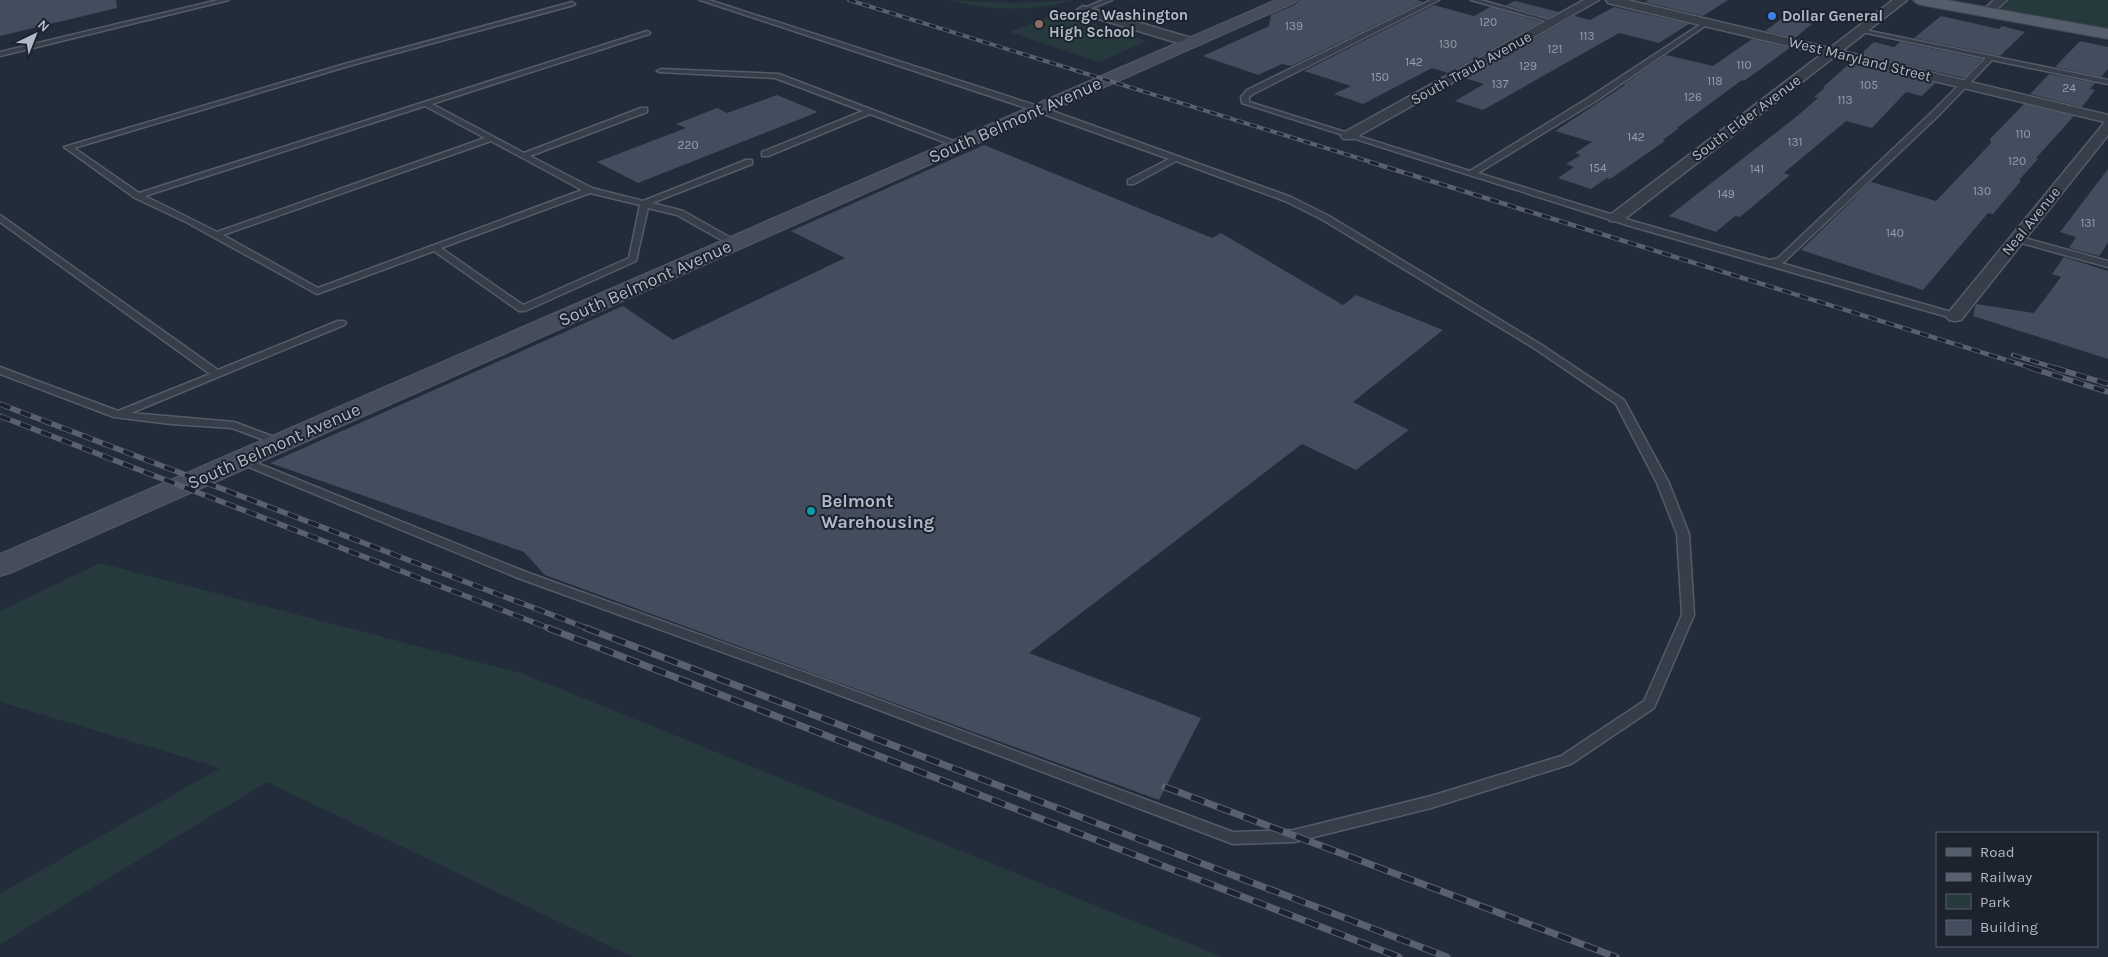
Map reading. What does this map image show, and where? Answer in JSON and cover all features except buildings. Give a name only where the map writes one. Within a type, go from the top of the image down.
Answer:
[{"type":"main road","name":"South Belmont Avenue","points":[[0,566],[1289,0]]},
{"type":"main road","points":[[1921,0],[2108,34]]},
{"type":"street","name":"South Traub Avenue","points":[[1348,136],[1593,0]]},
{"type":"street","name":"West Maryland Street","points":[[1612,0],[2108,119]]},
{"type":"street","name":"South Elder Avenue","points":[[1616,218],[1901,0]]},
{"type":"street","points":[[1987,12],[2001,0]]},
{"type":"street","points":[[1083,10],[1193,43]]},
{"type":"street","name":"Neal Avenue","points":[[1955,316],[2108,126]]},
{"type":"lane","points":[[0,54],[226,0]]},
{"type":"lane","points":[[244,459],[253,465],[522,575],[818,682],[1233,838],[1294,836],[1431,802],[1566,760],[1649,704],[1688,615],[1683,534],[1662,483],[1620,402],[1538,346],[1326,218],[1288,199],[1041,110],[704,0]]},
{"type":"lane","points":[[1083,10],[1109,0]]},
{"type":"lane","points":[[1436,0],[1250,92],[1245,97],[1246,103],[1616,218],[1955,316]]},
{"type":"lane","points":[[1474,0],[1554,22]]},
{"type":"lane","points":[[572,4],[350,64],[68,147],[138,196],[189,220],[316,291],[589,190]]},
{"type":"lane","points":[[1472,173],[1593,99],[1706,23]]},
{"type":"lane","points":[[1862,30],[2108,82]]},
{"type":"lane","points":[[138,196],[647,32]]},
{"type":"lane","points":[[1770,263],[1781,260],[1935,114],[1991,57]]},
{"type":"lane","points":[[661,71],[776,76],[867,112],[960,145]]},
{"type":"lane","points":[[426,104],[589,190],[680,213],[735,244]]},
{"type":"lane","points":[[525,155],[644,110]]},
{"type":"lane","points":[[765,154],[867,112]]},
{"type":"lane","points":[[216,235],[492,138]]},
{"type":"lane","points":[[1131,182],[1177,158]]},
{"type":"lane","points":[[645,203],[749,162]]},
{"type":"lane","points":[[434,247],[522,309],[634,259],[645,203]]},
{"type":"lane","points":[[0,218],[217,374]]},
{"type":"lane","points":[[2017,239],[2108,264]]},
{"type":"lane","points":[[118,415],[341,323]]},
{"type":"lane","points":[[0,370],[118,415],[234,425],[281,443]]},
{"type":"green space","points":[[950,0],[1014,3],[1073,0],[1043,7],[1012,9],[965,4]]},
{"type":"green space","points":[[2011,0],[2108,0],[2108,29],[2002,8]]},
{"type":"green space","points":[[1058,13],[1147,41],[1099,62],[1010,32]]},
{"type":"green space","points":[[100,563],[521,673],[1223,957],[632,957],[267,782],[0,944],[0,894],[220,768],[0,702],[0,611]]},
{"type":"railway","points":[[849,0],[1374,163]]},
{"type":"railway","points":[[1370,162],[2035,369]]},
{"type":"railway","points":[[2013,355],[2059,369]]},
{"type":"railway","points":[[2031,368],[2108,392]]},
{"type":"railway","points":[[2055,368],[2108,384]]},
{"type":"railway","points":[[0,404],[589,629]]},
{"type":"railway","points":[[0,416],[551,629]]},
{"type":"railway","points":[[548,628],[1399,957]]},
{"type":"railway","points":[[586,628],[1447,957]]},
{"type":"railway","points":[[1165,787],[1616,957]]},
{"type":"place","name":"Dollar General","points":[[1772,16]]},
{"type":"place","name":"George Washington High School","points":[[1039,24]]},
{"type":"place","name":"Belmont Warehousing","points":[[811,511]]}]
